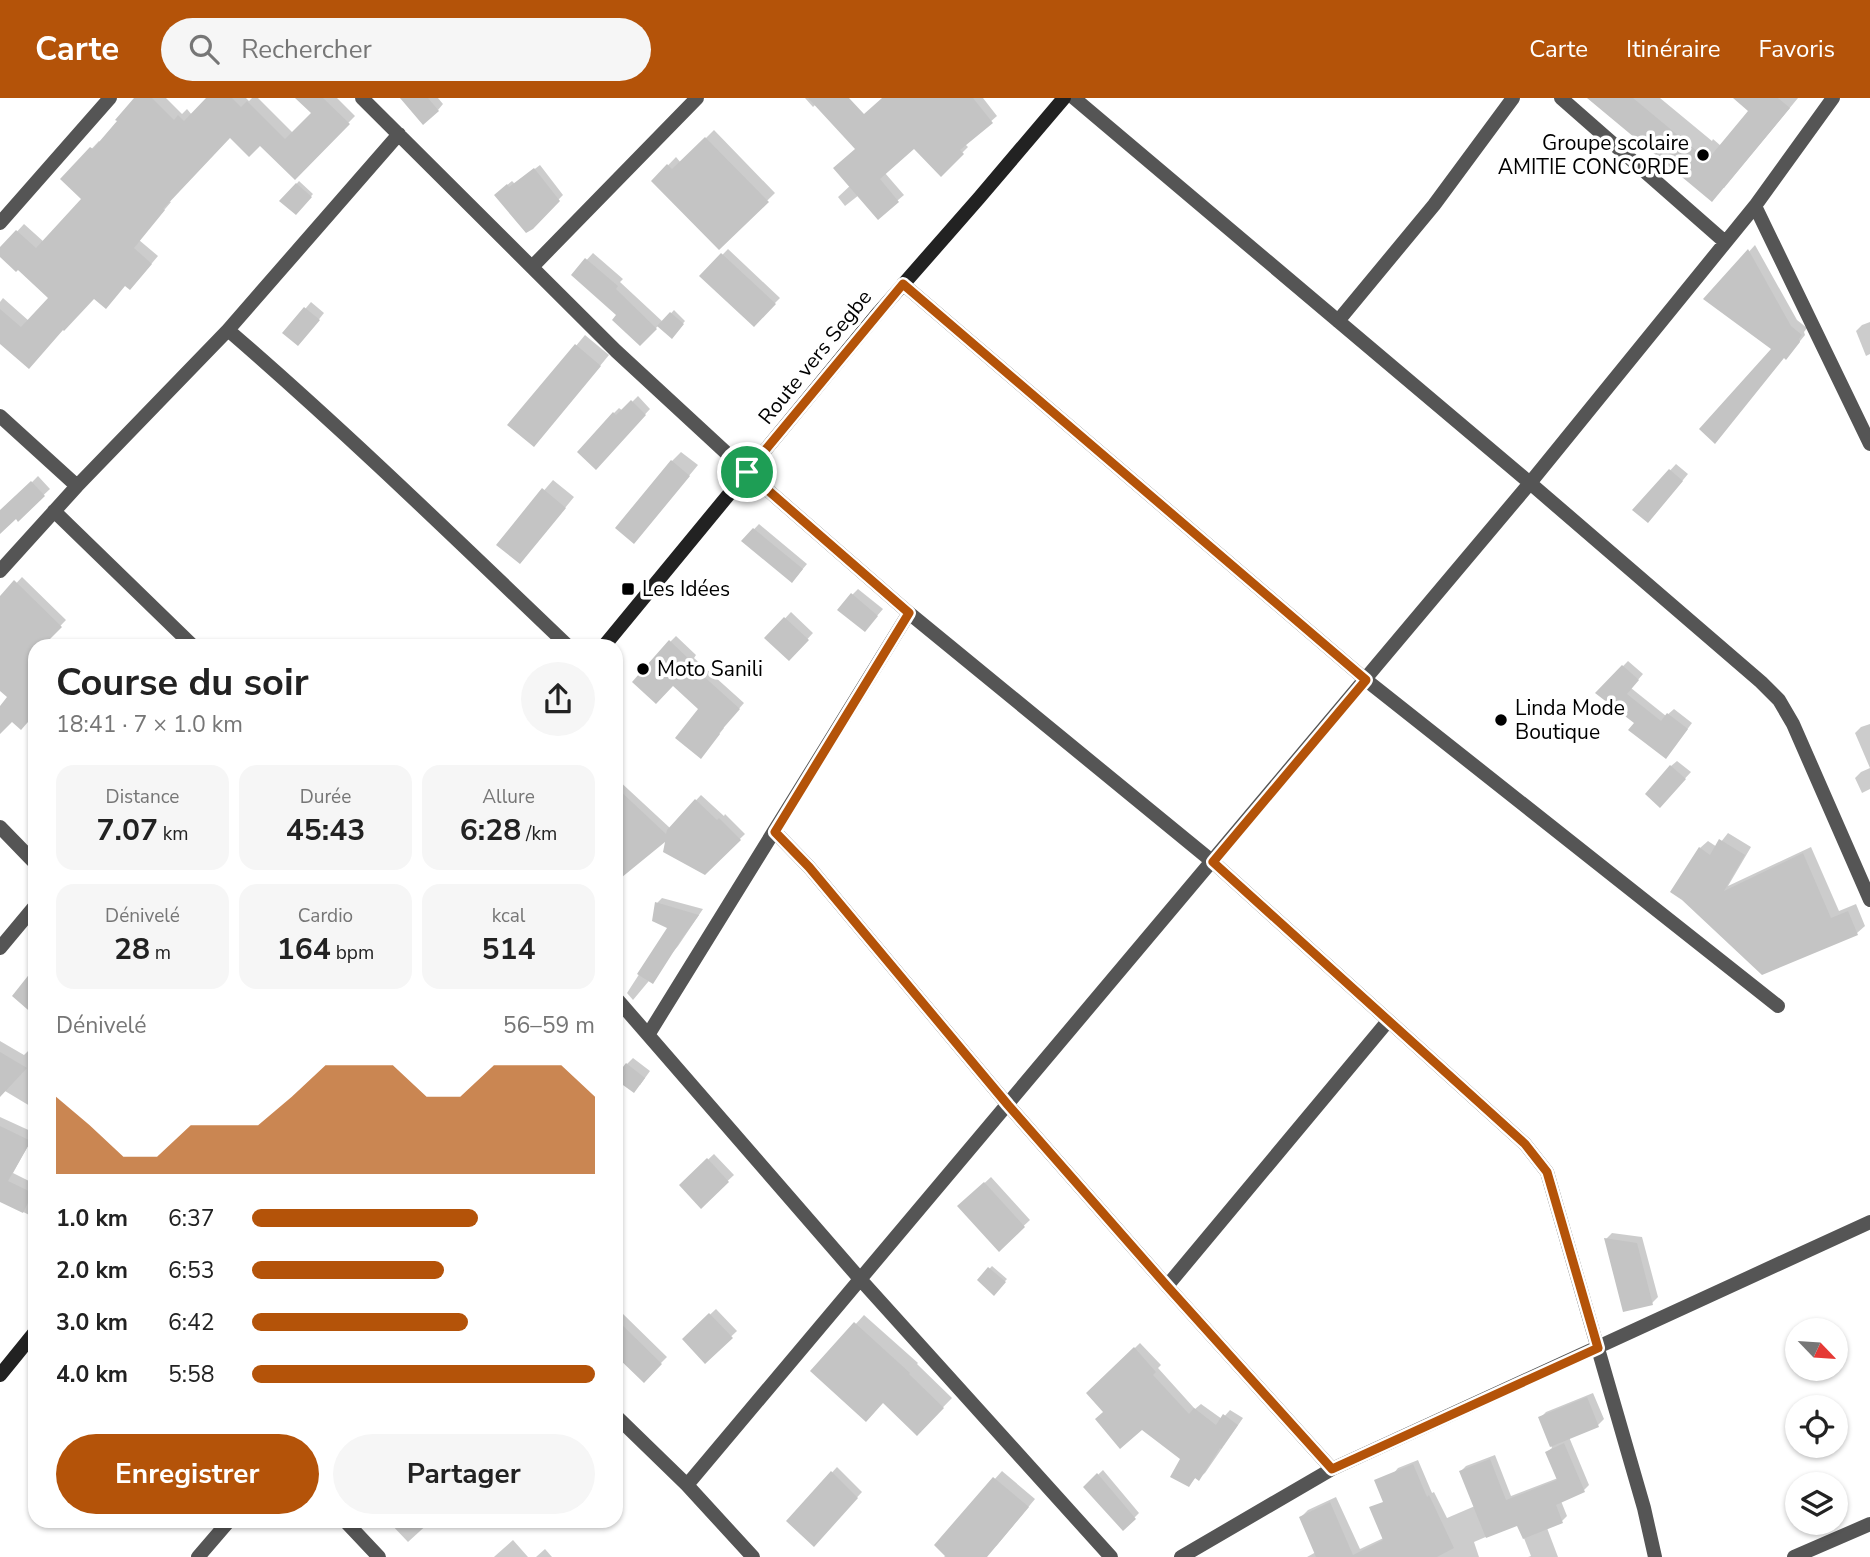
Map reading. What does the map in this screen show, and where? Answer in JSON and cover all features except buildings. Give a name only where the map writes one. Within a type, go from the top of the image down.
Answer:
[{"type":"main road","name":"Route vers Segbe","points":[[610,639],[903,284],[1064,98]]},
{"type":"main road","points":[[0,1375],[28,1341]]},
{"type":"street","points":[[0,223],[110,98]]},
{"type":"street","points":[[362,98],[616,351],[747,472],[909,613],[1213,862],[1525,1144],[1547,1172],[1644,1508],[1655,1557]]},
{"type":"street","points":[[532,267],[698,98]]},
{"type":"street","points":[[1074,98],[1761,682],[1779,701],[1793,724],[1870,900]]},
{"type":"street","points":[[1338,321],[1434,205],[1513,98]]},
{"type":"street","points":[[1561,98],[1726,242]]},
{"type":"street","points":[[687,1485],[1530,483],[1755,206],[1833,98]]},
{"type":"street","points":[[0,571],[76,486],[228,330],[399,134]]},
{"type":"street","points":[[1755,206],[1870,444]]},
{"type":"street","points":[[903,284],[1366,680],[1778,1006]]},
{"type":"street","points":[[228,330],[329,418],[561,639]]},
{"type":"street","points":[[0,416],[76,486]]},
{"type":"street","points":[[54,511],[186,639]]},
{"type":"street","points":[[648,1035],[909,613]]},
{"type":"street","points":[[0,827],[28,856]]},
{"type":"street","points":[[775,832],[809,867],[1008,1105],[1332,1469]]},
{"type":"street","points":[[0,948],[28,914]]},
{"type":"street","points":[[623,1006],[860,1279],[1111,1557]]},
{"type":"street","points":[[1167,1286],[1388,1021]]},
{"type":"street","points":[[1181,1557],[1332,1469],[1870,1222]]},
{"type":"street","points":[[623,1423],[687,1485],[753,1557]]},
{"type":"street","points":[[1794,1557],[1870,1524]]},
{"type":"street","points":[[198,1557],[223,1528]]},
{"type":"street","points":[[352,1528],[379,1557]]},
{"type":"place","name":"Groupe scolaire AMITIE CONCORDE","points":[[1703,155]]},
{"type":"place","name":"Les Idées","points":[[628,589]]},
{"type":"place","name":"Moto Sanili","points":[[643,669]]},
{"type":"place","name":"Linda Mode Boutique","points":[[1501,720]]},
{"type":"route","points":[[903,284],[1366,680],[1213,862],[1525,1144],[1542,1165],[1547,1172],[1598,1348],[1332,1469],[1008,1105],[809,867],[775,832],[909,613],[747,472],[903,284]]}]
